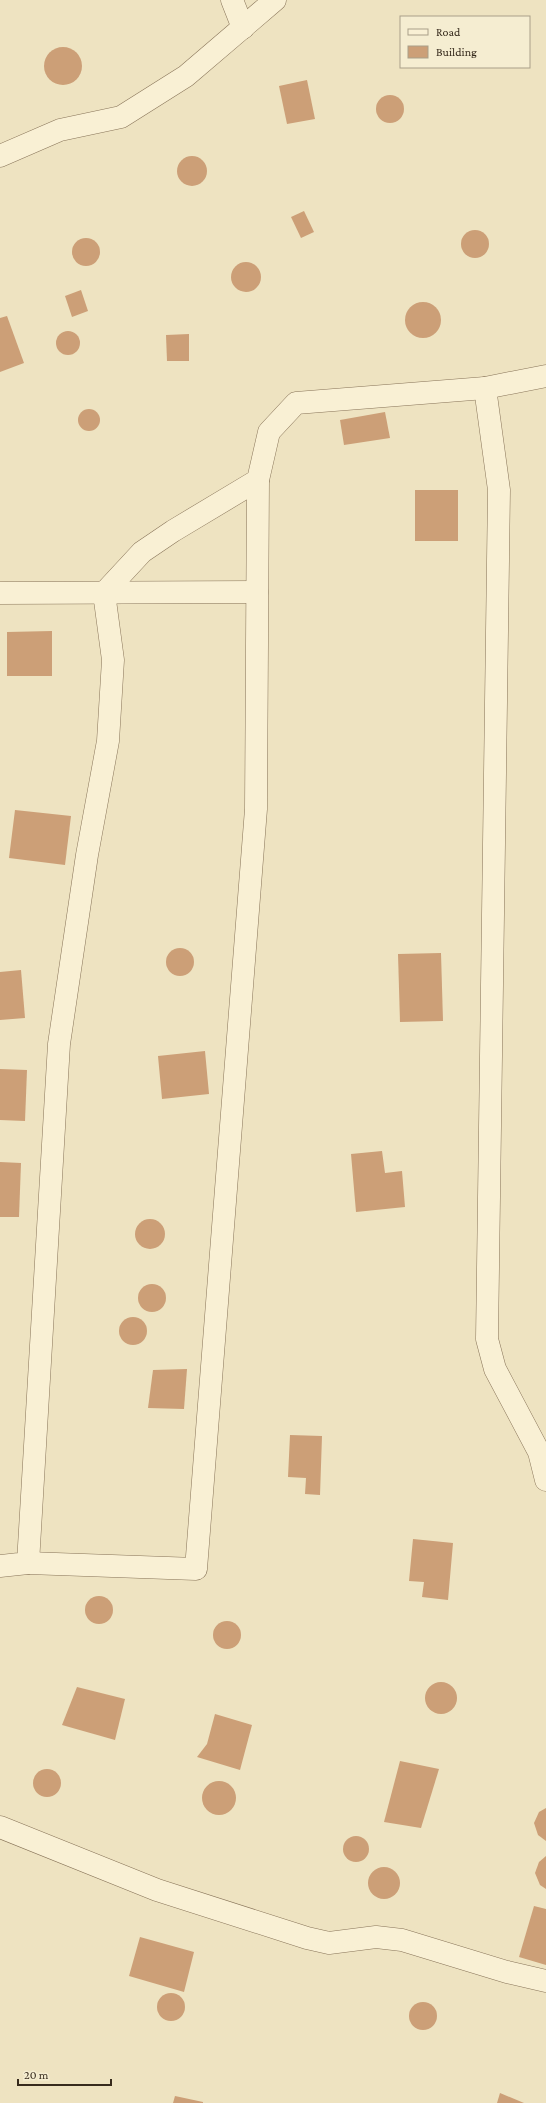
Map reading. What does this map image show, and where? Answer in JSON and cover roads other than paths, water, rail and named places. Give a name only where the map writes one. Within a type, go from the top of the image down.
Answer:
[{"type":"street","points":[[232,0],[243,28]]},
{"type":"street","points":[[0,156],[60,130],[121,117],[186,76],[275,0]]},
{"type":"street","points":[[0,1566],[28,1563],[196,1568],[256,809],[258,480],[269,432],[296,404],[485,388],[546,376]]},
{"type":"street","points":[[485,388],[499,490],[487,1339],[495,1369],[539,1452],[546,1480]]},
{"type":"street","points":[[104,593],[142,552],[173,531],[258,480]]},
{"type":"street","points":[[0,593],[257,592]]},
{"type":"street","points":[[28,1563],[59,1044],[87,855],[108,740],[113,660],[104,593]]},
{"type":"street","points":[[0,1827],[157,1890],[307,1938],[329,1943],[376,1937],[402,1940],[507,1972],[546,1981]]}]
